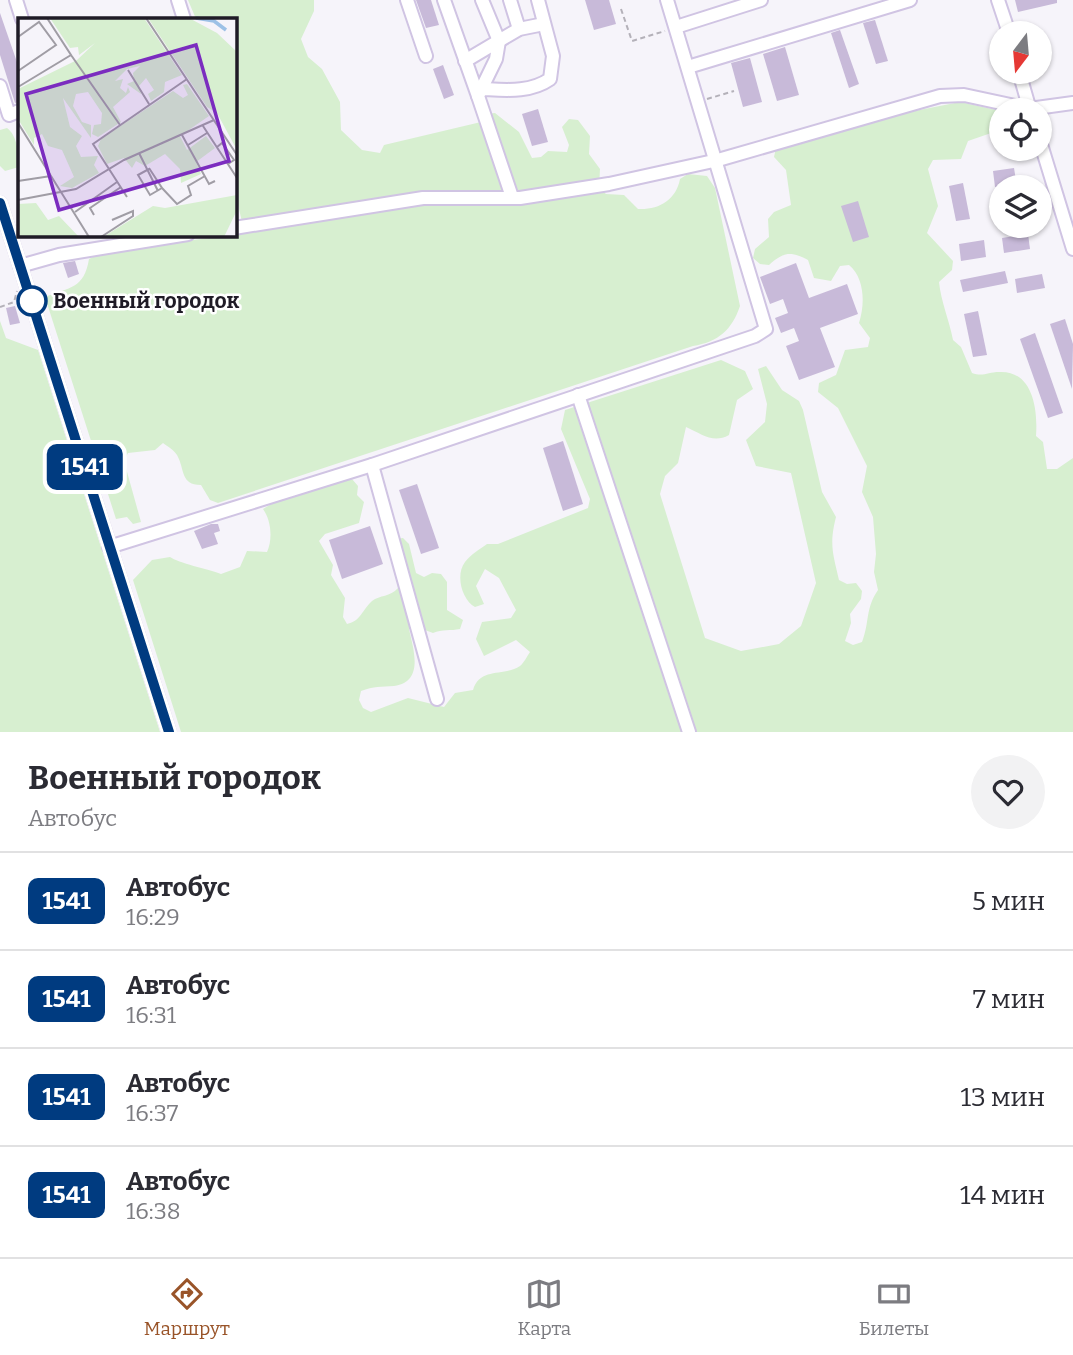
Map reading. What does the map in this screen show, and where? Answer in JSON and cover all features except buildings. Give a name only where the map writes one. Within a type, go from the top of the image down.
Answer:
[{"type":"street","points":[[16,0],[22,18]]},
{"type":"street","points":[[178,0],[184,18]]},
{"type":"street","points":[[407,0],[426,56]]},
{"type":"street","points":[[444,0],[465,61],[480,93],[512,197]]},
{"type":"street","points":[[480,93],[496,59],[499,41],[482,0]]},
{"type":"street","points":[[510,0],[519,29]]},
{"type":"street","points":[[480,93],[519,90],[541,85],[550,79],[552,56],[538,0]]},
{"type":"street","points":[[109,547],[372,464],[755,336],[766,329],[718,160],[667,0]]},
{"type":"street","points":[[676,27],[761,0]]},
{"type":"street","points":[[688,67],[910,0]]},
{"type":"street","points":[[998,0],[1005,21]]},
{"type":"street","points":[[465,61],[519,29],[544,24]]},
{"type":"street","points":[[0,86],[9,115],[18,111]]},
{"type":"street","points":[[236,228],[423,198],[512,197],[610,184],[718,160],[940,96],[964,95],[989,101]]},
{"type":"street","points":[[1052,106],[1073,103]]},
{"type":"street","points":[[1048,161],[1067,209],[1073,249]]},
{"type":"street","points":[[0,203],[169,732]]},
{"type":"street","points":[[91,236],[94,248]]},
{"type":"street","points":[[20,266],[94,248],[175,236]]},
{"type":"street","points":[[578,395],[689,732]]},
{"type":"street","points":[[372,464],[437,699]]},
{"type":"path","points":[[621,9],[632,41],[676,27]]},
{"type":"path","points":[[699,101],[734,91]]},
{"type":"path","points":[[0,307],[14,302],[18,283]]},
{"type":"green space","points":[[188,0],[314,0],[314,11],[301,39],[308,57],[322,69],[340,102],[341,130],[362,150],[380,153],[384,145],[481,122],[486,114],[495,113],[519,132],[532,158],[541,157],[548,151],[567,152],[569,145],[562,127],[569,119],[578,120],[590,136],[589,154],[600,169],[599,188],[606,194],[624,195],[638,209],[653,208],[665,202],[675,193],[680,179],[688,174],[707,176],[715,188],[740,306],[733,322],[723,334],[710,341],[218,503],[210,500],[201,485],[186,479],[177,455],[163,443],[155,450],[128,453],[124,461],[141,522],[133,524],[127,517],[116,519],[45,297],[74,286],[84,276],[89,259],[105,251],[241,234],[243,226],[236,196],[236,18],[196,18]]},
{"type":"green space","points":[[960,102],[989,108],[989,134],[968,141],[961,159],[933,160],[928,169],[938,206],[927,233],[953,261],[952,270],[939,282],[940,289],[953,340],[961,347],[972,373],[999,372],[1019,377],[1031,394],[1036,415],[1036,436],[1043,442],[1047,469],[1057,469],[1073,458],[1073,732],[181,732],[133,580],[152,560],[170,557],[221,574],[240,567],[247,551],[267,552],[270,530],[263,509],[278,500],[352,479],[358,486],[357,495],[364,502],[359,523],[325,534],[319,541],[333,565],[331,575],[345,598],[343,617],[347,624],[358,618],[372,601],[398,588],[393,539],[403,538],[409,544],[416,573],[424,577],[432,573],[441,574],[447,582],[447,610],[463,620],[457,630],[433,633],[417,627],[409,629],[415,663],[410,678],[394,686],[361,691],[359,700],[363,708],[371,712],[408,698],[444,707],[455,693],[473,690],[476,683],[486,675],[520,666],[530,652],[516,640],[484,656],[476,639],[482,622],[511,618],[516,610],[499,578],[485,569],[476,586],[484,604],[475,607],[470,604],[463,593],[460,580],[462,567],[467,559],[487,544],[498,544],[588,508],[590,499],[561,429],[565,410],[721,360],[745,371],[753,389],[737,400],[729,435],[718,439],[686,427],[678,463],[665,476],[660,494],[705,638],[741,651],[779,644],[801,626],[816,583],[791,473],[756,466],[746,440],[765,422],[767,404],[758,369],[766,366],[782,390],[799,401],[803,410],[822,492],[836,517],[832,542],[839,580],[847,584],[856,583],[862,591],[861,599],[850,614],[851,623],[845,641],[853,645],[862,642],[871,603],[878,590],[874,572],[876,554],[873,517],[862,492],[867,466],[838,408],[818,392],[819,383],[836,375],[845,350],[868,347],[870,338],[859,323],[863,300],[861,284],[849,265],[840,266],[831,281],[814,278],[808,260],[796,255],[783,255],[769,265],[760,264],[753,258],[755,249],[769,237],[768,219],[774,212],[791,205],[786,170],[774,157],[776,148],[889,116]]},
{"type":"green space","points":[[7,128],[15,140],[18,167],[5,171],[0,166],[0,130]]},
{"type":"green space","points":[[0,321],[6,338],[38,350],[160,732],[0,732]]},
{"type":"bus line","name":"1541","points":[[0,203],[169,732]]},
{"type":"place","name":"Военный городок","points":[[32,301]]}]
